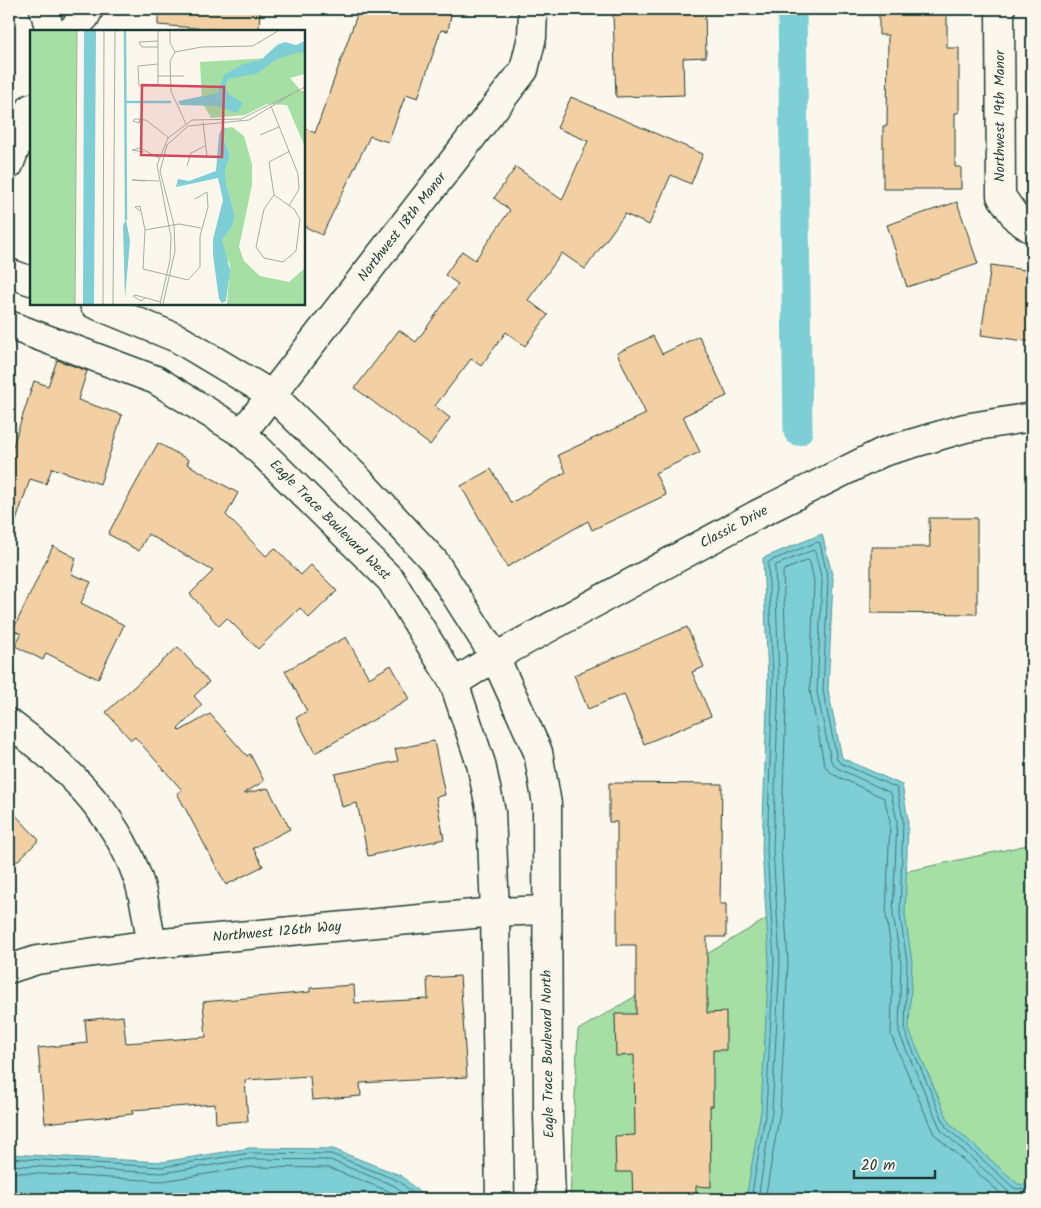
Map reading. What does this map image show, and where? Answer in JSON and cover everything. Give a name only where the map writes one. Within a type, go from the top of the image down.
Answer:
[{"type":"street","points":[[44,9],[50,30]]},
{"type":"street","points":[[72,30],[90,9]]},
{"type":"street","name":"Northwest 18th Manor","points":[[242,433],[524,70],[532,37],[533,9]]},
{"type":"street","name":"Northwest 19th Manor","points":[[1000,9],[1001,196],[1024,224]]},
{"type":"street","points":[[9,165],[30,111]]},
{"type":"street","points":[[9,273],[30,281]]},
{"type":"street","points":[[96,305],[177,338],[272,395],[356,477],[434,561],[495,657],[538,752],[547,804],[547,910]]},
{"type":"street","name":"Eagle Trace Boulevard West","points":[[9,325],[156,380],[242,433],[391,580],[454,683],[481,764],[491,812],[495,912]]},
{"type":"street","name":"Classic Drive","points":[[454,683],[495,657],[756,515],[883,452],[966,428],[1032,417]]},
{"type":"street","points":[[9,723],[42,747],[82,786],[118,833],[138,877],[152,944]]},
{"type":"street","name":"Northwest 126th Way","points":[[9,969],[37,960],[152,944],[495,912],[547,910]]},
{"type":"street","name":"Eagle Trace Boulevard North","points":[[547,910],[550,1199]]},
{"type":"street","points":[[495,912],[500,1199]]},
{"type":"green space","points":[[1032,844],[1032,1199],[570,1199],[578,1030],[812,892]]},
{"type":"water","points":[[822,534],[833,579],[828,690],[842,758],[902,785],[908,820],[905,915],[912,962],[909,1030],[950,1124],[1018,1184],[1032,1186],[1032,1199],[746,1199],[761,1110],[769,961],[762,850],[768,678],[763,558]]},
{"type":"water","points":[[250,1148],[333,1149],[402,1176],[426,1199],[9,1199],[9,1154],[162,1162]]},
{"type":"building","points":[[158,9],[260,9],[259,30],[222,30],[158,25]]},
{"type":"building","points":[[359,9],[452,9],[448,31],[441,30],[418,98],[406,94],[388,142],[370,136],[322,235],[305,226],[305,128],[315,133]]},
{"type":"building","points":[[879,9],[947,9],[947,48],[959,48],[959,113],[955,113],[955,167],[961,167],[961,189],[883,189],[883,126],[887,126],[888,35],[879,35]]},
{"type":"building","points":[[705,11],[706,57],[683,58],[684,95],[616,97],[613,14]]},
{"type":"building","points":[[571,97],[703,154],[691,184],[671,175],[649,225],[625,214],[585,269],[562,253],[528,300],[548,315],[525,346],[506,332],[481,366],[471,359],[435,406],[450,418],[430,445],[355,388],[399,330],[416,342],[458,284],[445,275],[462,251],[475,260],[510,210],[494,198],[516,167],[562,200],[588,141],[557,128]]},
{"type":"building","points":[[957,202],[978,264],[907,287],[887,225]]},
{"type":"building","points":[[991,265],[1032,271],[1032,342],[981,335]]},
{"type":"building","points":[[653,336],[662,354],[699,336],[727,396],[683,416],[700,452],[655,473],[666,495],[592,530],[588,521],[507,567],[461,486],[491,469],[511,503],[566,472],[558,455],[646,414],[617,353]]},
{"type":"building","points":[[57,360],[87,371],[78,400],[122,415],[100,484],[52,468],[46,484],[30,479],[13,530],[9,529],[9,458],[34,381],[48,386]]},
{"type":"building","points":[[158,443],[189,460],[187,464],[238,493],[226,515],[266,556],[275,548],[301,575],[311,565],[337,591],[309,618],[300,608],[258,649],[227,618],[219,626],[190,594],[213,571],[148,534],[139,551],[108,534]]},
{"type":"building","points":[[929,518],[977,518],[977,614],[871,613],[871,547],[930,547]]},
{"type":"building","points":[[53,546],[76,558],[71,574],[91,582],[81,603],[124,625],[98,679],[46,653],[43,660],[15,646],[21,634],[13,630]]},
{"type":"building","points":[[687,627],[704,667],[692,672],[711,716],[644,744],[624,694],[588,709],[574,675]]},
{"type":"building","points":[[346,637],[369,678],[391,665],[410,699],[315,753],[296,718],[307,711],[285,671]]},
{"type":"building","points":[[178,647],[209,682],[194,696],[202,705],[178,729],[180,731],[210,714],[247,756],[250,754],[264,781],[243,794],[268,788],[290,829],[253,848],[263,866],[226,885],[177,793],[182,790],[135,737],[131,740],[106,712]]},
{"type":"building","points":[[434,741],[445,795],[436,797],[444,839],[368,856],[357,803],[342,807],[335,774],[398,761],[395,749]]},
{"type":"building","points":[[609,783],[722,784],[720,904],[726,904],[726,937],[707,937],[707,1013],[726,1012],[726,1050],[713,1050],[713,1106],[710,1106],[711,1187],[696,1186],[696,1199],[633,1199],[632,1172],[616,1172],[615,1136],[635,1135],[634,1055],[616,1056],[615,1014],[636,1014],[636,945],[617,945],[617,822],[609,822]]},
{"type":"building","points":[[9,808],[39,840],[9,869]]},
{"type":"building","points":[[460,976],[467,1077],[360,1083],[361,1096],[312,1100],[310,1076],[245,1080],[248,1121],[216,1123],[215,1104],[132,1110],[133,1114],[45,1123],[38,1048],[87,1043],[85,1020],[123,1016],[126,1043],[206,1037],[203,1002],[310,992],[310,988],[354,985],[355,1003],[428,999],[427,978]]},
{"type":"waterway","points":[[792,9],[798,431]]}]
